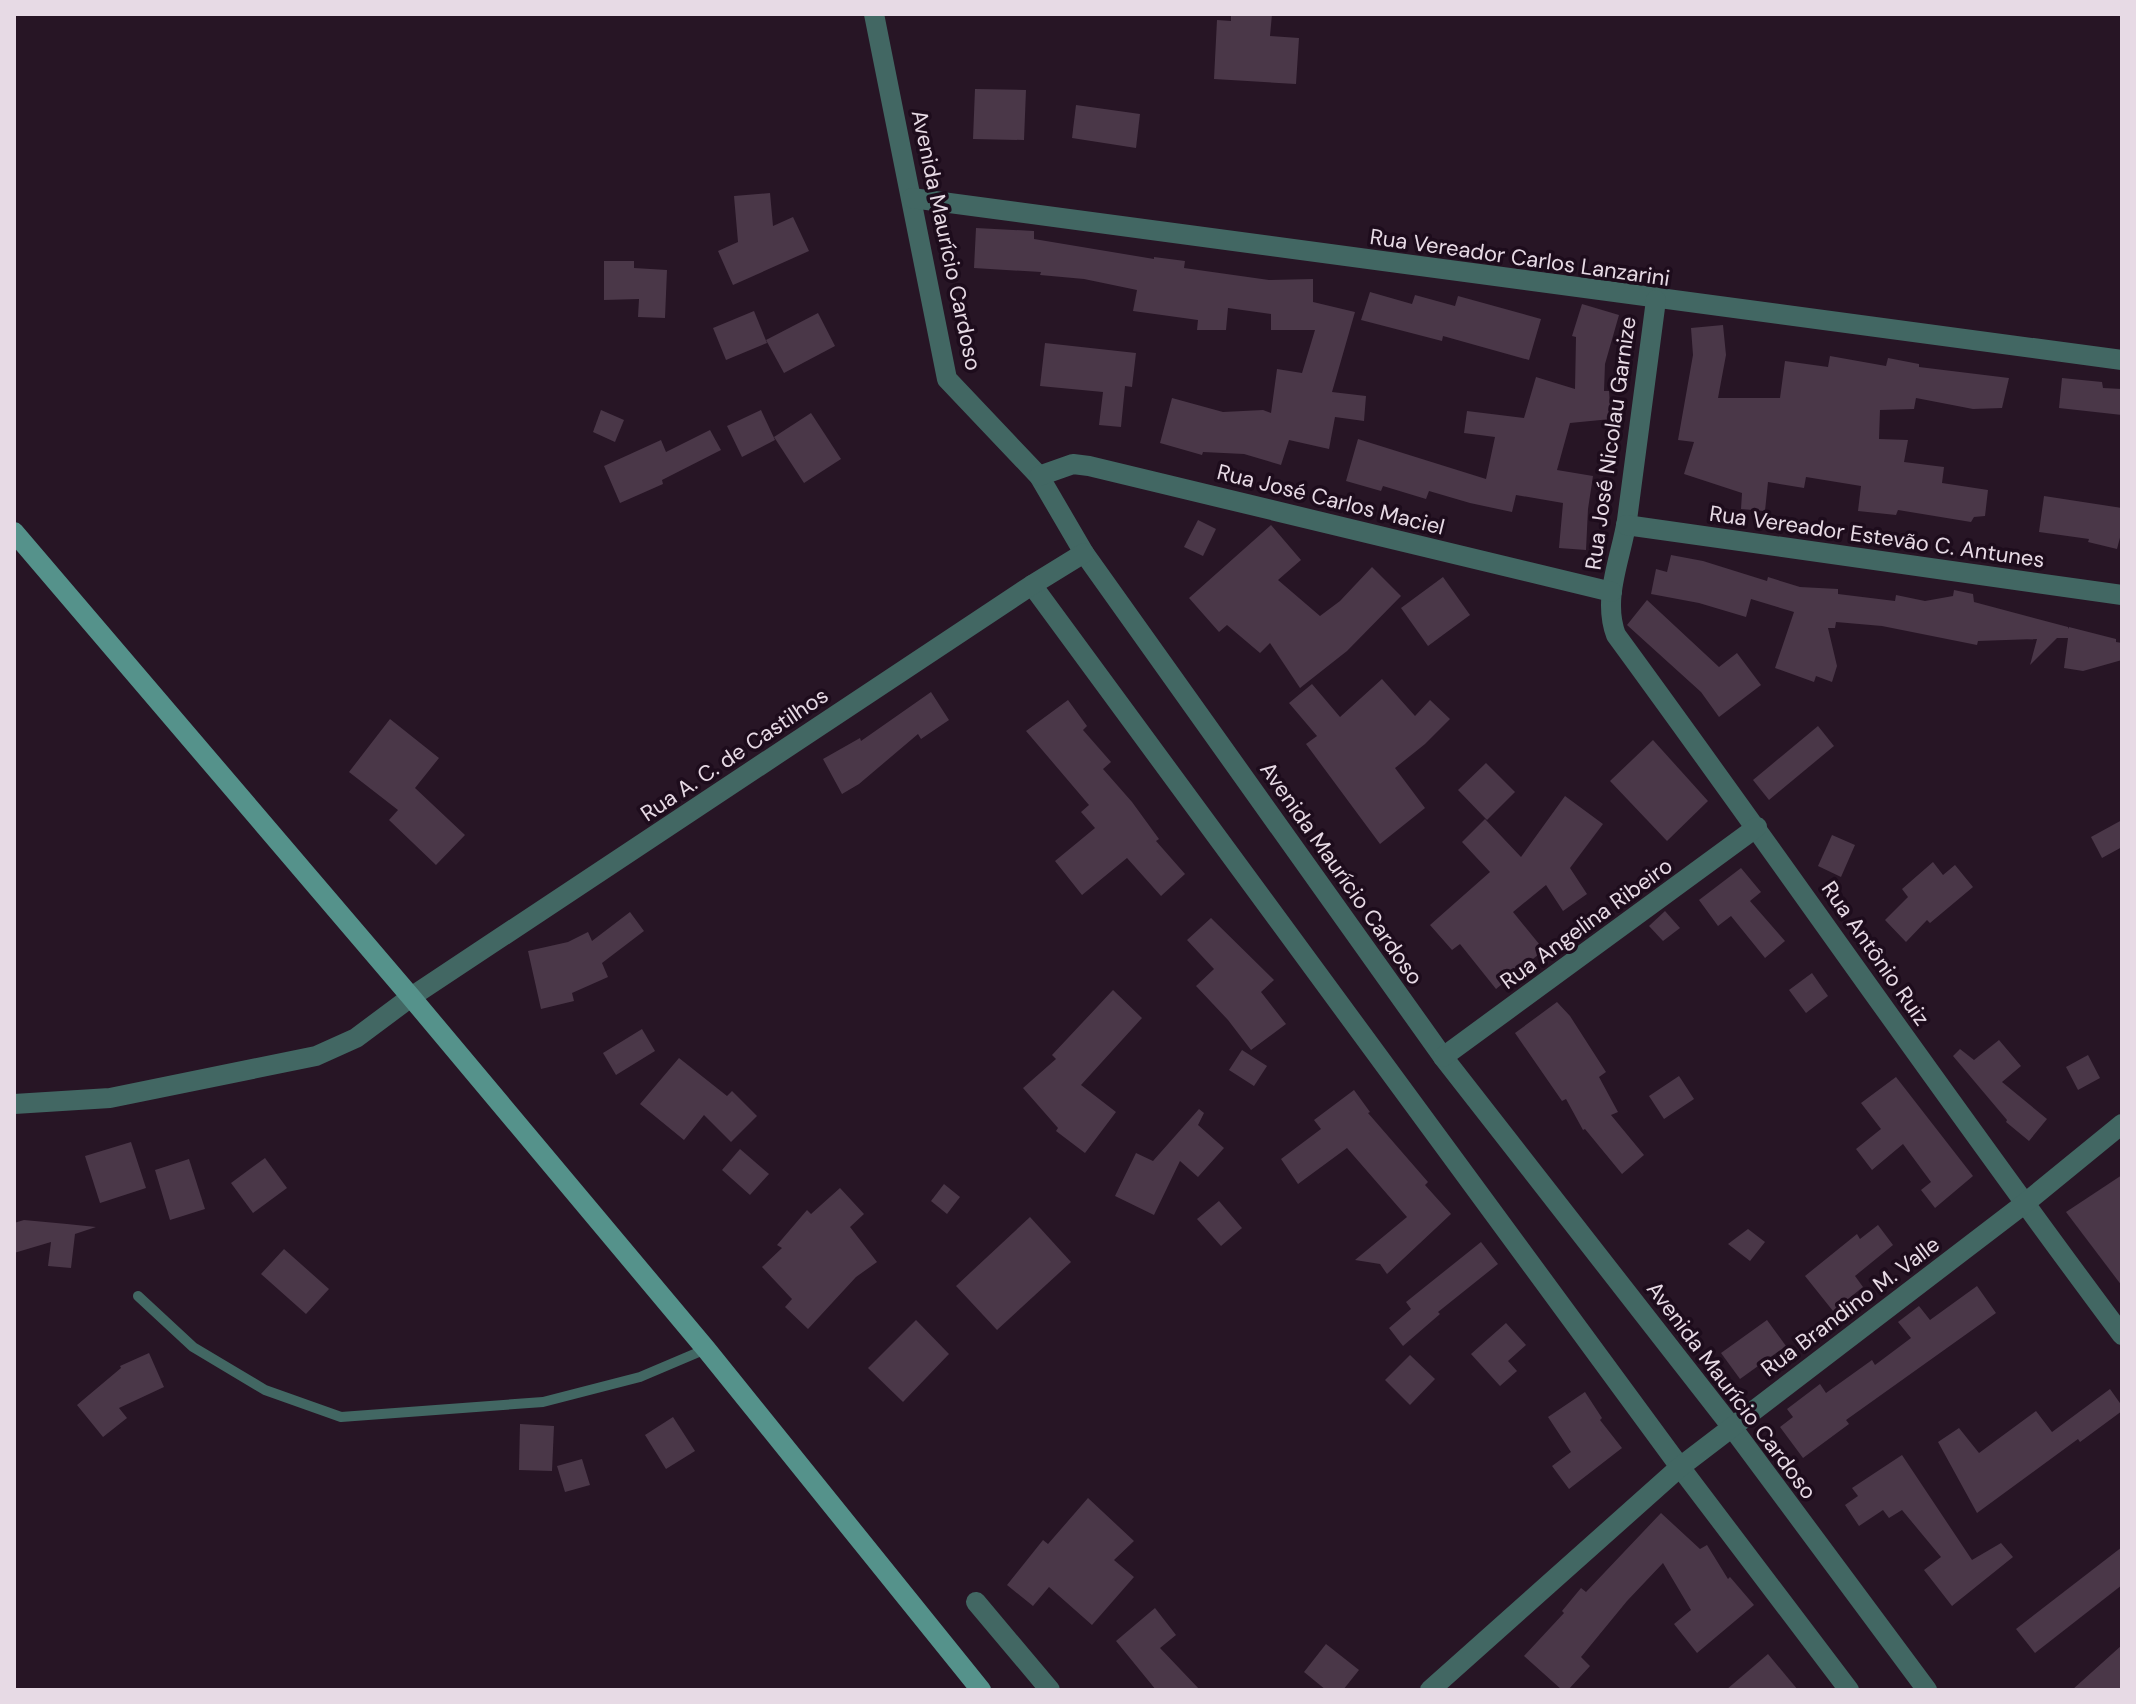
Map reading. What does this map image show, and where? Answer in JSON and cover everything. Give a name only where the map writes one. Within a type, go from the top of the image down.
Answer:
[{"type":"main road","points":[[14,532],[706,1349],[981,1690]]},
{"type":"street","name":"Avenida Maurício Cardoso","points":[[874,14],[947,379],[1039,476],[1084,553],[1443,1057],[1731,1426],[1927,1690]]},
{"type":"street","name":"Rua Vereador Carlos Lanzarini","points":[[912,198],[2122,360]]},
{"type":"street","name":"Rua José Nicolau Garnize","points":[[1612,592],[1626,525],[1656,300]]},
{"type":"street","name":"Rua José Carlos Maciel","points":[[1039,476],[1073,464],[1089,466],[1612,592]]},
{"type":"street","name":"Rua Vereador Estevão C. Antunes","points":[[1626,525],[2122,595]]},
{"type":"street","name":"Rua A. C. de Castilhos","points":[[14,1104],[110,1098],[316,1056],[356,1038],[411,997],[1084,553]]},
{"type":"street","points":[[1032,585],[1680,1467],[1849,1690]]},
{"type":"street","name":"Rua Antônio Ruiz","points":[[1612,592],[1611,620],[1616,635],[1757,827],[2024,1204],[2122,1335]]},
{"type":"street","name":"Rua Angelina Ribeiro","points":[[1443,1057],[1757,827]]},
{"type":"street","name":"Rua Brandino M. Valle","points":[[1430,1690],[1680,1467],[2024,1204],[2122,1124]]},
{"type":"street","points":[[976,1602],[1050,1690]]},
{"type":"lane","points":[[138,1296],[193,1347],[265,1390],[341,1417],[543,1402],[640,1377],[706,1349]]},
{"type":"building","points":[[1231,14],[1272,14],[1270,36],[1299,38],[1296,84],[1214,79],[1217,20],[1231,21]]},
{"type":"building","points":[[975,89],[1026,90],[1024,140],[973,139]]},
{"type":"building","points":[[1076,105],[1140,114],[1136,148],[1072,138]]},
{"type":"building","points":[[770,193],[773,226],[793,217],[809,251],[733,285],[718,251],[738,242],[734,196]]},
{"type":"building","points":[[976,228],[1034,231],[1034,239],[1154,259],[1185,261],[1184,268],[1269,280],[1313,279],[1313,302],[1355,312],[1332,392],[1366,396],[1364,421],[1335,417],[1329,449],[1289,440],[1281,465],[1244,454],[1203,452],[1202,455],[1160,443],[1172,398],[1223,412],[1263,410],[1271,413],[1277,369],[1302,373],[1315,330],[1271,330],[1271,314],[1228,308],[1226,330],[1197,330],[1198,320],[1133,311],[1137,290],[1084,279],[1040,275],[1041,272],[974,268]]},
{"type":"building","points":[[604,261],[634,261],[634,268],[667,270],[665,318],[638,317],[639,299],[604,300]]},
{"type":"building","points":[[1370,292],[1412,304],[1415,295],[1455,306],[1458,296],[1541,319],[1529,360],[1443,336],[1442,341],[1361,320]]},
{"type":"building","points":[[1582,304],[1619,315],[1605,364],[1604,391],[1609,391],[1611,419],[1570,423],[1557,470],[1593,476],[1586,550],[1559,548],[1563,503],[1516,495],[1512,512],[1429,491],[1426,499],[1383,486],[1381,491],[1346,481],[1358,439],[1486,479],[1495,437],[1464,433],[1467,411],[1524,418],[1536,377],[1575,389],[1576,337],[1572,336]]},
{"type":"building","points":[[754,311],[767,343],[726,360],[713,328]]},
{"type":"building","points":[[818,313],[835,346],[784,373],[766,340]]},
{"type":"building","points":[[1723,325],[1726,355],[1718,398],[1780,398],[1785,361],[1828,367],[1830,356],[1886,366],[1888,358],[1919,364],[1919,367],[2009,378],[2002,408],[1973,409],[1916,398],[1914,409],[1880,410],[1879,439],[1908,440],[1904,462],[1944,467],[1942,483],[1988,490],[1985,516],[1974,517],[1971,522],[1898,510],[1896,515],[1858,511],[1861,486],[1806,477],[1804,488],[1768,482],[1765,511],[1741,509],[1742,493],[1684,474],[1694,442],[1678,440],[1693,355],[1691,328]]},
{"type":"building","points":[[1045,343],[1136,353],[1132,387],[1125,386],[1121,427],[1099,425],[1103,392],[1040,386]]},
{"type":"building","points":[[2062,378],[2102,382],[2103,388],[2122,389],[2122,415],[2059,408]]},
{"type":"building","points":[[601,410],[624,420],[615,442],[593,432]]},
{"type":"building","points":[[761,410],[775,440],[742,457],[727,426]]},
{"type":"building","points":[[811,413],[841,459],[804,483],[774,437]]},
{"type":"building","points":[[710,430],[721,450],[662,480],[663,484],[620,503],[604,466],[661,440],[666,452]]},
{"type":"building","points":[[2044,496],[2122,508],[2122,530],[2117,549],[2088,542],[2089,539],[2039,532]]},
{"type":"building","points":[[1198,520],[1216,529],[1203,556],[1184,547]]},
{"type":"building","points":[[1271,525],[1301,560],[1278,580],[1320,616],[1340,601],[1372,567],[1401,596],[1347,651],[1300,688],[1270,643],[1260,653],[1227,625],[1219,632],[1189,598]]},
{"type":"building","points":[[1671,555],[1703,561],[1767,581],[1768,577],[1800,587],[1838,589],[1838,594],[1895,601],[1896,595],[1925,601],[1953,596],[1954,590],[1973,594],[1974,602],[2116,639],[2116,642],[2122,643],[2122,660],[2083,671],[2064,668],[2068,638],[2057,638],[2030,665],[2037,639],[1978,641],[1977,645],[1882,626],[1836,622],[1835,628],[1828,628],[1837,666],[1832,682],[1816,676],[1814,682],[1775,668],[1794,612],[1751,599],[1746,617],[1699,603],[1651,594],[1656,569],[1667,572]]},
{"type":"building","points":[[1443,577],[1470,615],[1428,646],[1401,608]]},
{"type":"building","points":[[1647,600],[1719,667],[1737,653],[1761,685],[1719,717],[1701,692],[1627,625]]},
{"type":"building","points":[[1382,679],[1415,716],[1430,700],[1450,719],[1395,768],[1425,808],[1380,844],[1306,744],[1317,736],[1289,703],[1312,684],[1340,717]]},
{"type":"building","points":[[931,692],[949,720],[921,739],[918,734],[859,784],[842,794],[823,759],[860,738],[861,741]]},
{"type":"building","points":[[1068,700],[1087,726],[1083,730],[1111,762],[1103,769],[1132,802],[1159,839],[1156,841],[1185,874],[1161,896],[1127,858],[1082,895],[1055,861],[1095,828],[1081,812],[1089,805],[1026,731]]},
{"type":"building","points":[[390,719],[439,758],[415,788],[465,835],[436,865],[389,820],[398,810],[349,772]]},
{"type":"building","points":[[1818,726],[1834,746],[1769,800],[1753,780]]},
{"type":"building","points":[[1653,740],[1708,801],[1667,841],[1610,781]]},
{"type":"building","points":[[1486,763],[1515,792],[1487,820],[1458,790]]},
{"type":"building","points":[[1565,796],[1603,824],[1570,868],[1587,894],[1563,911],[1546,885],[1513,912],[1544,950],[1496,989],[1460,944],[1452,950],[1430,925],[1490,872],[1462,842],[1485,819],[1521,857]]},
{"type":"building","points":[[2122,820],[2122,847],[2102,858],[2091,837]]},
{"type":"building","points":[[1832,835],[1855,845],[1841,877],[1818,866]]},
{"type":"building","points":[[1933,862],[1943,875],[1955,865],[1973,887],[1930,923],[1927,920],[1906,942],[1885,920],[1908,897],[1902,889]]},
{"type":"building","points":[[1741,868],[1761,892],[1750,901],[1785,941],[1765,958],[1731,916],[1718,926],[1699,900]]},
{"type":"building","points":[[1665,911],[1680,928],[1663,941],[1649,926]]},
{"type":"building","points":[[630,912],[644,931],[602,963],[608,977],[572,993],[574,1001],[541,1009],[528,951],[568,942],[588,932],[592,941]]},
{"type":"building","points":[[1211,918],[1274,980],[1261,992],[1286,1024],[1251,1050],[1196,986],[1214,969],[1187,940]]},
{"type":"building","points":[[1812,973],[1828,996],[1806,1013],[1789,990]]},
{"type":"building","points":[[1113,990],[1142,1018],[1081,1085],[1116,1112],[1085,1153],[1056,1131],[1058,1128],[1023,1088],[1056,1059],[1052,1055]]},
{"type":"building","points":[[1557,1002],[1570,1016],[1606,1072],[1599,1077],[1618,1112],[1611,1115],[1644,1155],[1622,1174],[1583,1130],[1566,1099],[1562,1101],[1515,1033]]},
{"type":"building","points":[[642,1029],[655,1051],[616,1075],[603,1053]]},
{"type":"building","points":[[1999,1040],[2021,1066],[2002,1082],[2047,1119],[2029,1141],[2006,1122],[1953,1056],[1960,1049],[1974,1060]]},
{"type":"building","points":[[1242,1050],[1267,1066],[1254,1086],[1229,1070]]},
{"type":"building","points":[[2088,1055],[2100,1078],[2078,1090],[2066,1067]]},
{"type":"building","points":[[679,1058],[727,1096],[732,1091],[757,1116],[731,1142],[704,1115],[684,1140],[640,1104]]},
{"type":"building","points":[[1679,1076],[1694,1099],[1664,1119],[1649,1096]]},
{"type":"building","points":[[1896,1077],[1973,1176],[1935,1208],[1921,1190],[1931,1182],[1903,1144],[1872,1170],[1856,1149],[1881,1129],[1861,1103]]},
{"type":"building","points":[[1354,1090],[1368,1113],[1428,1182],[1425,1185],[1451,1214],[1387,1274],[1380,1264],[1355,1260],[1407,1217],[1347,1148],[1298,1184],[1281,1159],[1321,1129],[1314,1120]]},
{"type":"building","points":[[1199,1109],[1204,1113],[1198,1125],[1224,1148],[1198,1177],[1180,1161],[1154,1215],[1115,1196],[1136,1153],[1153,1161]]},
{"type":"building","points":[[131,1142],[146,1188],[100,1203],[85,1156]]},
{"type":"building","points":[[740,1149],[769,1174],[750,1195],[722,1170]]},
{"type":"building","points":[[265,1158],[287,1188],[253,1213],[231,1183]]},
{"type":"building","points":[[189,1159],[205,1209],[170,1220],[155,1170]]},
{"type":"building","points":[[2122,1175],[2122,1286],[2066,1212]]},
{"type":"building","points":[[944,1184],[960,1197],[947,1214],[931,1201]]},
{"type":"building","points":[[840,1188],[864,1214],[850,1227],[877,1262],[856,1277],[808,1329],[785,1307],[792,1299],[762,1267],[782,1248],[777,1245],[807,1210],[811,1214]]},
{"type":"building","points":[[1219,1201],[1242,1228],[1221,1246],[1197,1219]]},
{"type":"building","points":[[1030,1217],[1071,1262],[997,1330],[956,1286]]},
{"type":"building","points":[[24,1220],[96,1227],[75,1234],[71,1268],[48,1266],[51,1242],[14,1253],[14,1223]]},
{"type":"building","points":[[1878,1225],[1893,1245],[1855,1276],[1863,1287],[1833,1311],[1805,1276],[1857,1234],[1860,1239]]},
{"type":"building","points":[[1748,1229],[1765,1242],[1750,1261],[1728,1244]]},
{"type":"building","points":[[1481,1242],[1498,1264],[1438,1312],[1440,1314],[1403,1346],[1389,1328],[1411,1309],[1406,1302]]},
{"type":"building","points":[[284,1249],[329,1289],[306,1314],[261,1274]]},
{"type":"building","points":[[1977,1286],[1996,1313],[1846,1420],[1849,1424],[1803,1458],[1780,1427],[1793,1417],[1787,1409],[1820,1384],[1826,1393],[1872,1360],[1875,1365],[1911,1338],[1898,1322],[1919,1306],[1930,1320]]},
{"type":"building","points":[[916,1320],[949,1354],[903,1402],[868,1368]]},
{"type":"building","points":[[1767,1320],[1786,1346],[1740,1379],[1721,1353]]},
{"type":"building","points":[[1506,1323],[1526,1345],[1508,1361],[1517,1371],[1500,1386],[1471,1354]]},
{"type":"building","points":[[149,1353],[164,1387],[119,1408],[127,1418],[103,1437],[77,1405],[120,1366]]},
{"type":"building","points":[[1410,1355],[1435,1379],[1410,1405],[1385,1380]]},
{"type":"building","points":[[2110,1389],[2122,1411],[2080,1442],[2078,1439],[1977,1513],[1938,1442],[1959,1428],[1979,1453],[2036,1411],[2052,1432]]},
{"type":"building","points":[[1585,1392],[1602,1418],[1600,1420],[1622,1448],[1569,1489],[1552,1466],[1571,1452],[1548,1417]]},
{"type":"building","points":[[673,1417],[695,1451],[666,1469],[645,1435]]},
{"type":"building","points":[[520,1424],[554,1426],[552,1471],[519,1470]]},
{"type":"building","points":[[1902,1455],[1972,1560],[2001,1543],[2013,1557],[1952,1606],[1924,1570],[1941,1557],[1902,1510],[1889,1518],[1883,1510],[1859,1526],[1845,1505],[1858,1496],[1852,1488]]},
{"type":"building","points":[[582,1459],[590,1485],[565,1492],[557,1466]]},
{"type":"building","points":[[1088,1498],[1134,1541],[1114,1560],[1134,1577],[1092,1625],[1049,1587],[1033,1606],[1007,1585],[1043,1540],[1048,1544]]},
{"type":"building","points":[[1661,1513],[1700,1549],[1707,1545],[1728,1579],[1730,1577],[1754,1605],[1697,1653],[1674,1624],[1691,1610],[1663,1563],[1581,1657],[1590,1666],[1568,1690],[1562,1690],[1524,1656],[1564,1613],[1562,1611],[1581,1588],[1586,1592]]},
{"type":"building","points":[[2122,1547],[2122,1585],[2035,1653],[2016,1629]]},
{"type":"building","points":[[1155,1608],[1176,1635],[1160,1648],[1200,1690],[1156,1690],[1116,1641]]},
{"type":"building","points":[[1326,1644],[1359,1670],[1343,1690],[1326,1690],[1304,1672]]},
{"type":"building","points":[[2122,1645],[2122,1690],[2072,1690]]},
{"type":"building","points":[[1768,1654],[1798,1690],[1726,1690]]}]
